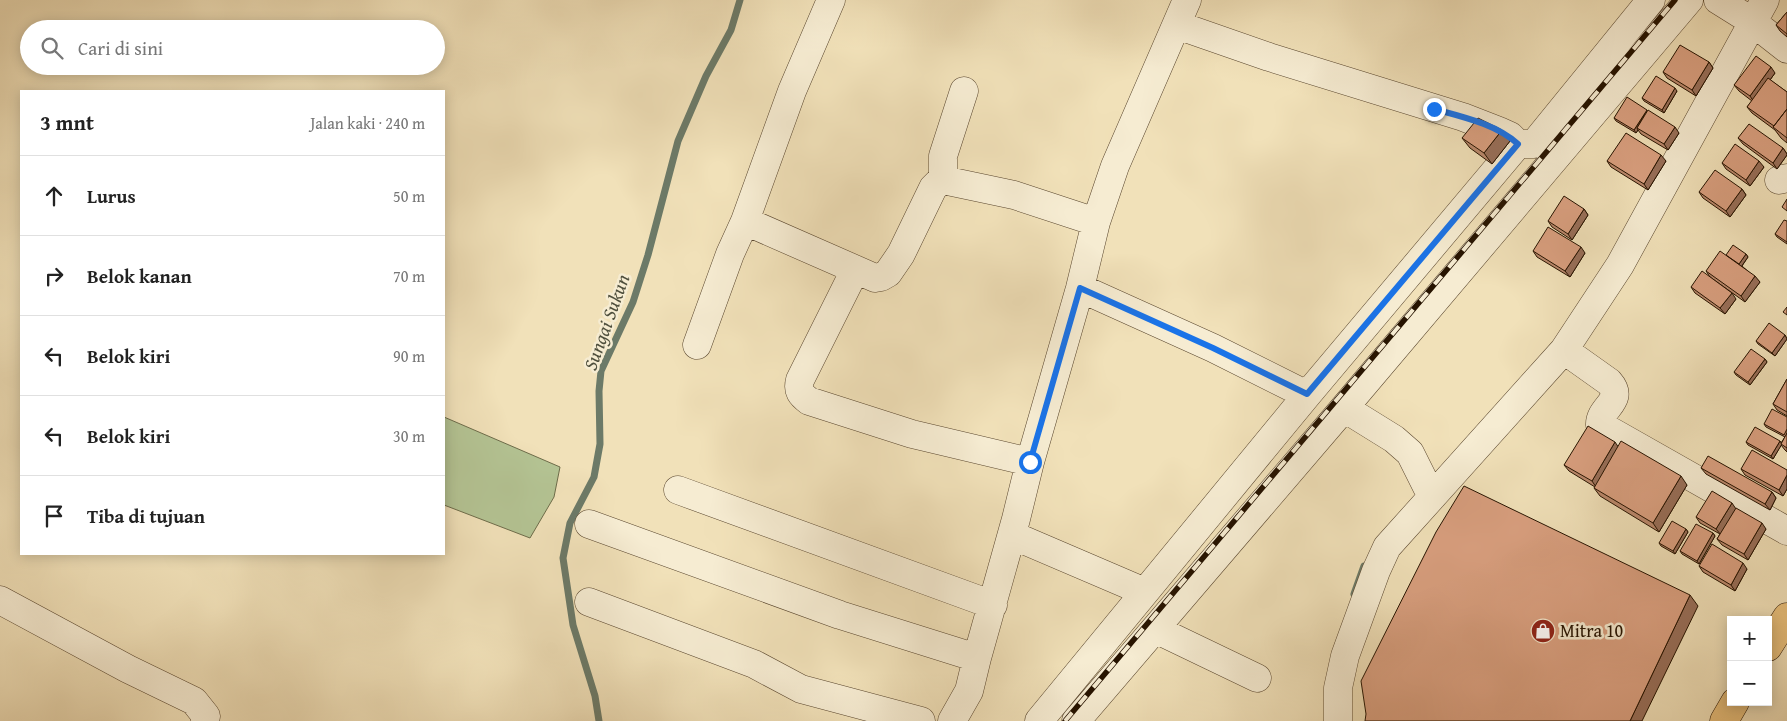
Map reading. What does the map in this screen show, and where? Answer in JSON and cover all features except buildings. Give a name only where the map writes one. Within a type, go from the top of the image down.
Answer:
[{"type":"main road","points":[[1772,641],[1787,617]]},
{"type":"main road","points":[[1724,721],[1733,706]]},
{"type":"street","points":[[697,344],[730,254],[745,221],[792,91],[831,0]]},
{"type":"street","points":[[952,721],[969,692],[1030,462],[1080,288],[1096,222],[1115,166],[1187,0]]},
{"type":"street","points":[[1177,25],[1269,57],[1463,117],[1500,131],[1518,144],[1534,144],[1651,0]]},
{"type":"street","points":[[1076,721],[1689,0]]},
{"type":"street","points":[[1338,721],[1338,688],[1345,656],[1376,571],[1387,547],[1429,490],[1564,350],[1620,266],[1745,11],[1787,49]]},
{"type":"street","points":[[943,180],[944,156],[964,91]]},
{"type":"street","points":[[1039,721],[1307,394],[1518,144]]},
{"type":"street","points":[[745,221],[875,278],[888,273],[901,254],[933,188],[943,180],[1014,195],[1096,222]]},
{"type":"street","points":[[855,270],[800,380],[799,391],[803,396],[809,401],[912,434],[1030,462]]},
{"type":"street","points":[[1080,288],[1213,348],[1307,394]]},
{"type":"street","points":[[1564,350],[1609,382],[1614,388],[1614,397],[1600,420],[1600,426],[1787,531]]},
{"type":"street","points":[[1344,408],[1394,439],[1410,452],[1429,490]]},
{"type":"street","points":[[678,490],[992,605]]},
{"type":"street","points":[[588,524],[840,615],[977,658]]},
{"type":"street","points":[[1012,535],[1146,592]]},
{"type":"street","points":[[0,600],[128,669],[194,701],[206,716],[206,721]]},
{"type":"street","points":[[589,602],[754,664],[801,689],[921,721]]},
{"type":"street","points":[[1155,629],[1257,678]]},
{"type":"green space","points":[[445,417],[560,467],[554,497],[530,538],[445,505]]},
{"type":"waterway","name":"Sungai Sukun","points":[[599,721],[595,696],[573,625],[563,558],[570,523],[594,477],[600,444],[599,391],[601,371],[633,302],[648,255],[678,141],[706,76],[731,30],[740,0]]},
{"type":"waterway","points":[[1354,594],[1364,566]]},
{"type":"railway","points":[[1065,721],[1675,0]]},
{"type":"place","name":"Mitra 10","points":[[1543,631]]},
{"type":"route","points":[[1030,462],[1080,288],[1213,348],[1307,394],[1518,144],[1510,136],[1500,131],[1463,117],[1434,109]]}]
